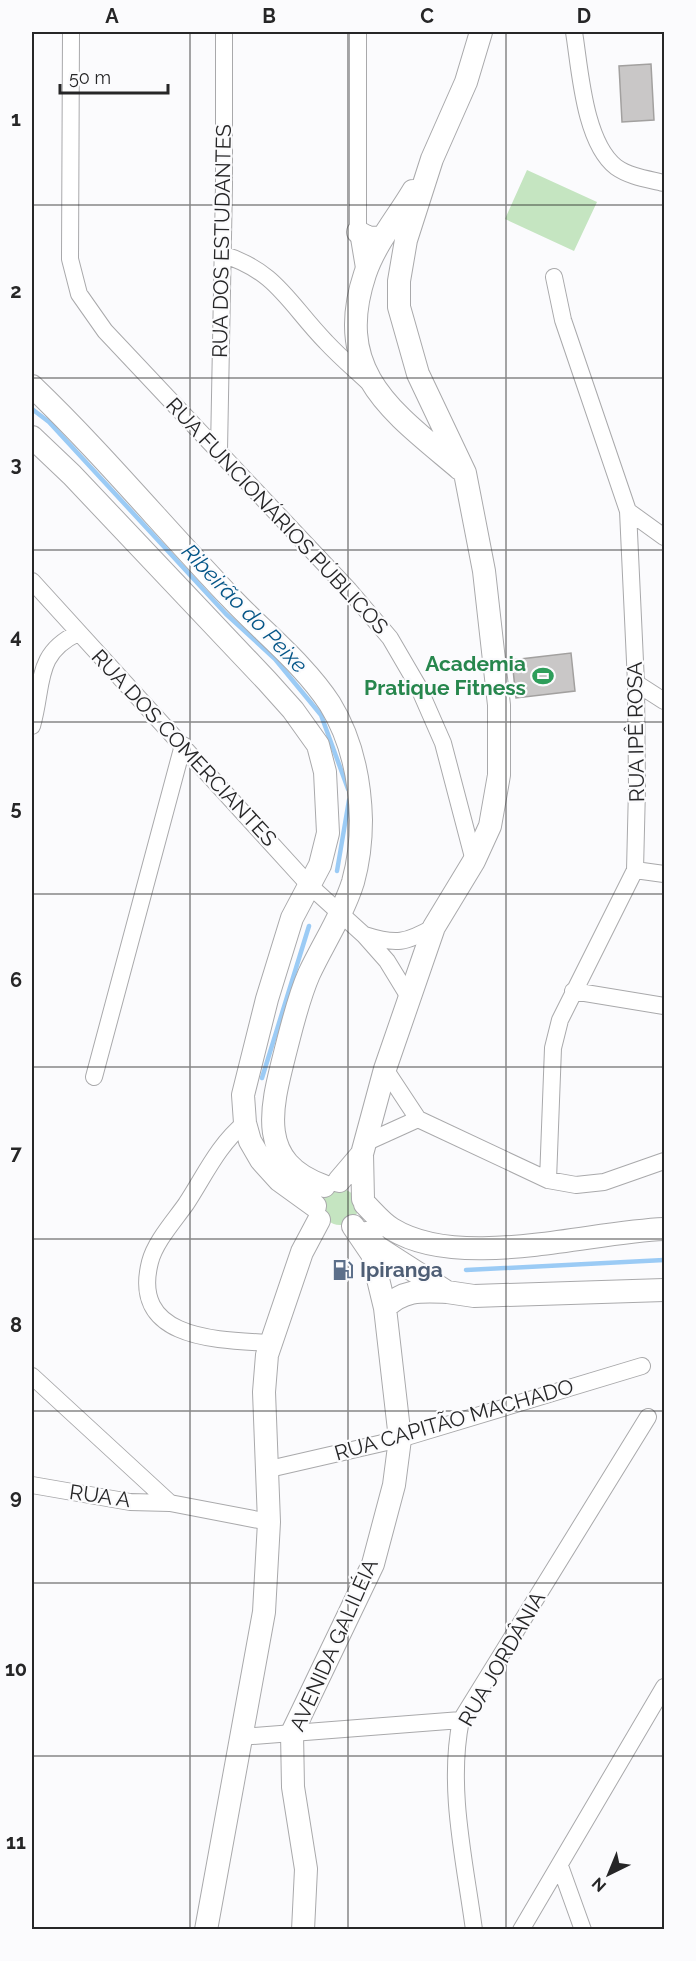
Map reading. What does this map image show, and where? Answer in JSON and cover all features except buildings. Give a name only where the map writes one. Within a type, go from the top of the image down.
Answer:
[{"type":"street","name":"RUA FUNCIONÁRIOS PÚBLICOS","points":[[71,32],[70,259],[79,294],[105,331],[349,590],[390,638],[418,686],[443,743],[474,861]]},
{"type":"street","name":"RUA DOS ESTUDANTES","points":[[219,450],[224,184],[224,32]]},
{"type":"street","points":[[358,32],[358,232],[365,274],[399,307]]},
{"type":"street","points":[[360,1213],[363,1149],[385,1069],[434,927],[474,861],[490,826],[499,775],[499,705],[484,571],[465,473],[417,374],[399,307],[399,281],[406,240],[432,159],[466,82],[481,32]]},
{"type":"street","points":[[574,32],[585,100],[595,136],[603,153],[616,166],[637,177],[664,183]]},
{"type":"street","points":[[374,388],[359,358],[354,328],[365,274],[383,237],[432,159]]},
{"type":"street","points":[[358,232],[369,238],[383,237]]},
{"type":"street","points":[[221,254],[247,262],[279,287],[326,342],[408,424],[465,473]]},
{"type":"street","name":"RUA IPÊ ROSA","points":[[548,1180],[553,1048],[560,1020],[635,870],[636,683],[628,511],[563,320],[554,277]]},
{"type":"street","points":[[326,342],[354,328]]},
{"type":"street","points":[[32,386],[68,421],[231,598],[308,676],[330,704],[346,736],[358,779],[361,822],[353,882],[309,976],[294,1019],[272,1103],[273,1133],[279,1154],[292,1169],[310,1181],[324,1198],[335,1230],[360,1213]]},
{"type":"street","points":[[408,424],[435,412]]},
{"type":"street","points":[[32,437],[79,483],[267,681],[318,746],[325,772],[327,833],[320,865],[292,918],[249,1065],[243,1095],[245,1123],[250,1141],[261,1160],[279,1180],[324,1198],[354,1186],[360,1213],[377,1247],[447,1292]]},
{"type":"street","points":[[628,511],[664,537]]},
{"type":"street","name":"RUA DOS COMERCIANTES","points":[[32,581],[309,885],[338,914],[364,935],[387,961],[409,997]]},
{"type":"street","points":[[32,726],[35,704],[50,652],[59,642],[78,633]]},
{"type":"street","points":[[636,683],[664,701]]},
{"type":"street","points":[[94,1077],[183,745]]},
{"type":"street","points":[[635,870],[664,874]]},
{"type":"street","points":[[364,935],[389,942],[411,941],[434,927]]},
{"type":"street","points":[[573,991],[664,1006]]},
{"type":"street","points":[[385,1069],[418,1119],[548,1180],[576,1185],[604,1182],[664,1161]]},
{"type":"street","points":[[206,1929],[264,1612],[269,1522],[265,1470],[264,1392],[267,1355],[302,1252],[324,1198],[363,1149],[418,1119]]},
{"type":"street","points":[[245,1123],[228,1136],[150,1260],[148,1278],[151,1304],[167,1322],[186,1334],[210,1339],[271,1343]]},
{"type":"street","points":[[360,1213],[413,1239],[471,1250],[664,1229]]},
{"type":"street","name":"AVENIDA GALILÉIA","points":[[303,1929],[306,1869],[293,1787],[292,1733],[373,1564],[394,1485],[400,1439],[385,1308],[360,1213]]},
{"type":"street","points":[[385,1308],[396,1297],[407,1292],[447,1292],[474,1296],[664,1290]]},
{"type":"street","name":"RUA CAPITÃO MACHADO","points":[[265,1470],[400,1439],[642,1366]]},
{"type":"street","points":[[32,1376],[170,1503]]},
{"type":"street","name":"RUA JORDÂNIA","points":[[474,1929],[456,1784],[457,1742],[461,1720],[648,1417]]},
{"type":"street","name":"RUA A","points":[[32,1485],[130,1502],[170,1503],[269,1522]]},
{"type":"street","points":[[521,1929],[664,1687]]},
{"type":"street","points":[[240,1737],[461,1720]]},
{"type":"street","points":[[560,1866],[583,1929]]},
{"type":"green space","points":[[527,170],[597,202],[574,251],[505,219]]},
{"type":"green space","points":[[340,1189],[353,1194],[358,1207],[353,1220],[340,1225],[327,1220],[322,1207],[327,1194]]},
{"type":"waterway","name":"Ribeirão do Peixe","points":[[32,409],[49,422],[226,614],[275,659],[321,715],[348,789]]},
{"type":"waterway","name":"Ribeirão do Peixe","points":[[337,871],[349,800]]},
{"type":"waterway","name":"Ribeirão do Peixe","points":[[262,1078],[309,926]]},
{"type":"waterway","name":"Ribeirão do Peixe","points":[[466,1270],[664,1260]]},
{"type":"place","name":"Academia Pratique Fitness","points":[[543,676]]},
{"type":"place","name":"Ipiranga","points":[[343,1270]]}]
